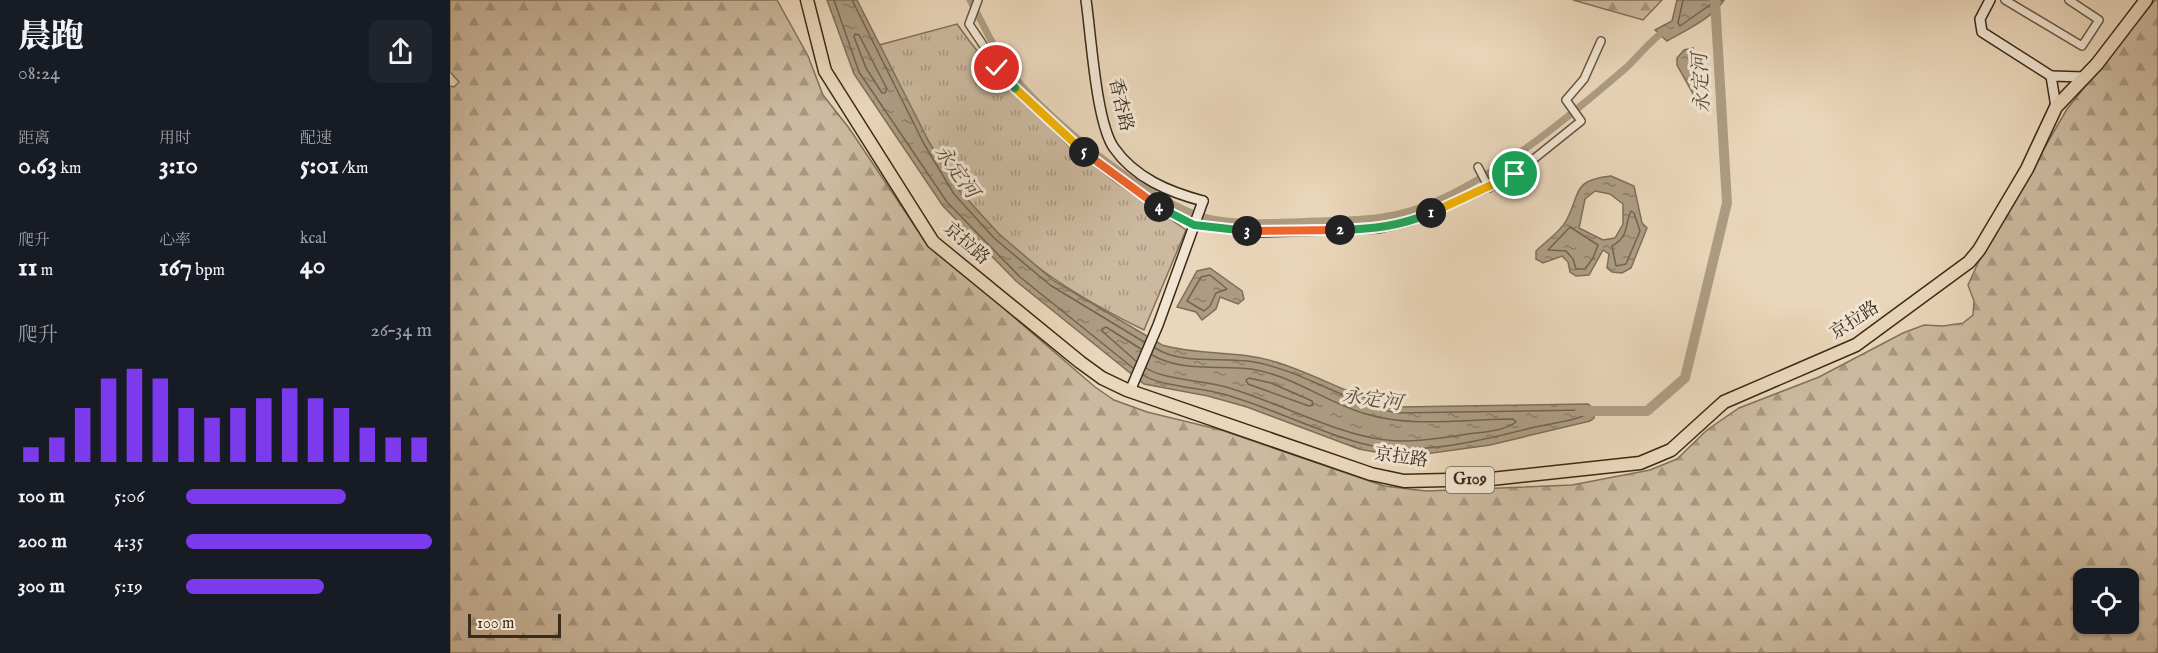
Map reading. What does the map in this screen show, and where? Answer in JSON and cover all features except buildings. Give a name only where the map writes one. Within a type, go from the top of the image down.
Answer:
[{"type":"highway","name":"京拉路","points":[[807,0],[825,71],[933,242],[1080,362],[1102,378],[1132,385],[1371,474],[1404,480],[1491,479],[1640,463],[1671,450],[1724,402],[1856,345],[1970,262],[1989,235],[2027,169],[2056,107],[2104,55],[2146,0]]},
{"type":"street","points":[[978,0],[969,20],[970,28],[997,68],[1031,105],[1117,178],[1167,212],[1194,225],[1261,233],[1379,229],[1409,222],[1490,188],[1515,174],[1581,120],[1566,100],[1584,78],[1601,41]]},
{"type":"street","name":"香杏路","points":[[1086,0],[1101,108],[1113,147],[1137,173],[1167,190],[1203,201],[1158,325],[1132,385]]},
{"type":"street","points":[[1990,0],[1980,20],[1982,32],[2051,75],[2084,77]]},
{"type":"street","points":[[2005,0],[2082,46],[2099,20],[2069,0]]},
{"type":"street","points":[[2051,75],[2056,107]]},
{"type":"street","points":[[1478,166],[1490,188]]},
{"type":"green space","points":[[450,0],[777,0],[808,56],[823,95],[849,128],[924,240],[1095,387],[1114,400],[1147,412],[1221,430],[1384,486],[1426,491],[1572,485],[1650,470],[1677,459],[1707,430],[1739,408],[1819,377],[1903,333],[1924,325],[1943,326],[1963,323],[1973,315],[1974,301],[1968,285],[1979,261],[2067,109],[2155,0],[2158,0],[2158,653],[450,653],[450,86],[454,87],[459,82],[450,72]]},
{"type":"green space","points":[[1573,0],[1662,0],[1643,20]]},
{"type":"green space","points":[[957,24],[1006,84],[1033,111],[1092,162],[1186,230],[1144,330],[1092,303],[1020,253],[978,213],[936,156],[879,45]]},
{"type":"water","points":[[827,0],[857,0],[929,142],[959,190],[998,233],[1054,281],[1162,345],[1191,351],[1262,358],[1291,367],[1366,398],[1398,407],[1588,404],[1594,409],[1594,418],[1590,421],[1490,445],[1425,454],[1386,454],[1359,449],[1247,407],[1208,396],[1144,384],[1016,281],[943,206],[854,74]]},
{"type":"water","points":[[1677,0],[1724,0],[1705,18],[1667,41],[1655,30],[1672,21]]},
{"type":"water","points":[[1693,48],[1700,99],[1697,101],[1677,65],[1677,58],[1684,50]]},
{"type":"water","points":[[1611,176],[1634,186],[1642,223],[1647,228],[1631,268],[1622,273],[1612,272],[1607,268],[1609,254],[1603,250],[1589,275],[1576,276],[1570,272],[1568,262],[1562,256],[1543,263],[1536,259],[1536,251],[1566,221],[1579,190],[1589,181]],"holes":[[[1595,191],[1610,194],[1623,204],[1623,224],[1615,238],[1603,240],[1579,228],[1585,199]]]},
{"type":"water","points":[[1210,268],[1242,291],[1244,299],[1238,304],[1220,297],[1216,309],[1202,320],[1196,312],[1177,307],[1197,271]]},
{"type":"waterway","points":[[970,0],[1010,71],[1026,90],[1074,136],[1132,180],[1161,198],[1212,219],[1237,222],[1379,218],[1424,207],[1489,173],[1538,140],[1627,67],[1666,30]]},
{"type":"waterway","name":"永定河","points":[[1580,411],[1647,411],[1685,378],[1727,203],[1715,0]]},
{"type":"route","points":[[997,68],[1031,105],[1073,144],[1167,212],[1194,225],[1261,233],[1379,229],[1409,222],[1490,188],[1515,174]]}]
